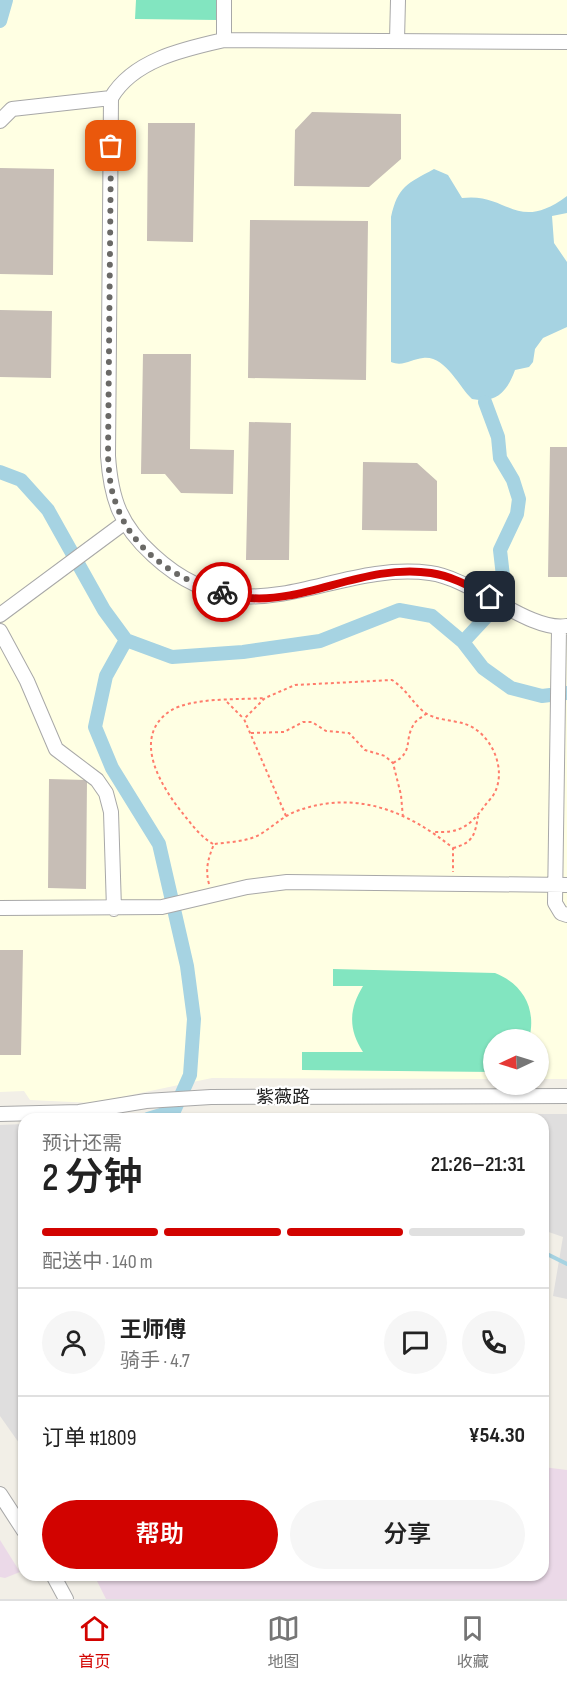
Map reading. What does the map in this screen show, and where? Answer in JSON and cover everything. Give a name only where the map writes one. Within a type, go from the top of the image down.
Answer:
[{"type":"street","points":[[224,0],[224,40]]},
{"type":"street","points":[[398,0],[398,40]]},
{"type":"street","points":[[567,42],[224,40],[187,49],[151,63],[120,83],[111,98],[108,456],[110,486],[124,523],[140,543],[164,566],[183,579],[216,591],[250,598],[286,594],[375,574],[431,573],[457,580],[543,624],[563,627],[561,885],[555,903],[561,913],[567,915]]},
{"type":"street","points":[[0,121],[12,109],[111,98]]},
{"type":"street","points":[[0,615],[124,523]]},
{"type":"street","points":[[0,631],[27,681],[56,749],[96,780],[106,793],[111,812],[114,909]]},
{"type":"street","points":[[0,908],[162,907],[248,887],[287,882],[561,885]]},
{"type":"street","name":"紫薇路","points":[[40,1113],[80,1112],[146,1101],[211,1097],[567,1096]]},
{"type":"street","name":"紫薇路","points":[[0,1114],[18,1114]]},
{"type":"street","points":[[0,1494],[18,1522]]},
{"type":"street","points":[[56,1581],[66,1599]]},
{"type":"path","points":[[244,719],[265,698],[295,684],[392,680],[404,687],[426,714],[466,724],[480,732],[494,750],[500,772],[495,793],[467,826],[452,832],[433,832]]},
{"type":"path","points":[[265,698],[187,704],[172,710],[160,719],[153,734],[156,773],[165,791],[198,832],[214,844],[244,841],[286,816],[331,803],[369,802],[433,832],[453,848]]},
{"type":"path","points":[[226,701],[244,719],[286,816]]},
{"type":"path","points":[[393,763],[402,758],[408,749],[414,723],[426,714]]},
{"type":"path","points":[[250,733],[284,732],[303,722],[312,722],[326,731],[349,733],[365,750],[386,756],[393,763],[402,795],[403,818]]},
{"type":"path","points":[[453,848],[466,845],[474,837],[479,814]]},
{"type":"path","points":[[212,895],[206,873],[207,860],[214,844]]},
{"type":"path","points":[[452,884],[453,848]]},
{"type":"shaded area","points":[[0,0],[567,0],[567,1079],[549,1079],[549,1029],[483,1029],[483,1079],[212,1078],[93,1103],[30,1100],[24,1091],[0,1092]]},
{"type":"shaded area","points":[[549,1114],[567,1114],[567,1299],[553,1296],[563,1237],[549,1232]]},
{"type":"shaded area","points":[[18,1124],[18,1442],[0,1416],[0,1125]]},
{"type":"shaded area","points":[[549,1468],[567,1470],[567,1599],[106,1599],[97,1581],[549,1581]]},
{"type":"shaded area","points":[[0,1540],[18,1569],[18,1573],[5,1578],[0,1577]]},
{"type":"green space","points":[[136,0],[217,0],[217,20],[135,19]]},
{"type":"green space","points":[[333,969],[495,973],[513,984],[526,999],[531,1018],[531,1029],[483,1029],[483,1072],[302,1070],[302,1052],[363,1052],[355,1035],[352,1019],[358,994],[363,986],[333,986]]},
{"type":"water","points":[[434,169],[448,175],[462,198],[491,200],[523,212],[536,212],[550,207],[567,196],[567,213],[552,216],[554,243],[567,262],[567,327],[543,338],[535,349],[533,362],[529,367],[515,370],[504,390],[488,400],[472,399],[445,366],[431,358],[400,364],[391,362],[391,217],[397,199],[405,187]]},
{"type":"building","points":[[312,112],[401,114],[401,159],[369,187],[294,186],[295,130]]},
{"type":"building","points":[[148,123],[195,123],[193,242],[147,241]]},
{"type":"building","points":[[0,168],[54,169],[53,275],[0,274]]},
{"type":"building","points":[[250,220],[368,221],[366,380],[248,378]]},
{"type":"building","points":[[0,310],[52,311],[51,378],[0,377]]},
{"type":"building","points":[[143,354],[191,354],[190,449],[234,450],[233,494],[181,493],[165,474],[141,474]]},
{"type":"building","points":[[249,422],[291,423],[289,560],[246,560]]},
{"type":"building","points":[[550,447],[567,447],[567,577],[548,577]]},
{"type":"building","points":[[363,462],[417,463],[437,481],[437,531],[362,530]]},
{"type":"building","points":[[49,779],[87,780],[86,889],[48,888]]},
{"type":"building","points":[[0,950],[23,950],[21,1055],[0,1055]]},
{"type":"waterway","points":[[0,21],[6,0]]},
{"type":"waterway","points":[[463,642],[488,615],[504,585],[500,550],[517,514],[519,499],[513,480],[500,458],[498,437],[485,402]]},
{"type":"waterway","points":[[0,472],[21,480],[48,510],[104,610],[126,640],[172,657],[243,652],[320,641],[399,610],[432,616],[463,642],[483,668],[511,688],[542,696],[567,693]]},
{"type":"waterway","points":[[126,640],[106,676],[95,727],[112,768],[159,844],[187,966],[194,1019],[190,1075],[174,1111],[168,1113]]},
{"type":"waterway","points":[[549,1255],[567,1264]]},
{"type":"way so far","points":[[111,146],[108,456],[110,486],[124,523],[140,543],[164,566],[183,579],[222,592]]},
{"type":"route","points":[[222,592],[250,598],[286,594],[375,574],[401,571],[431,573],[457,580],[490,597]]}]
